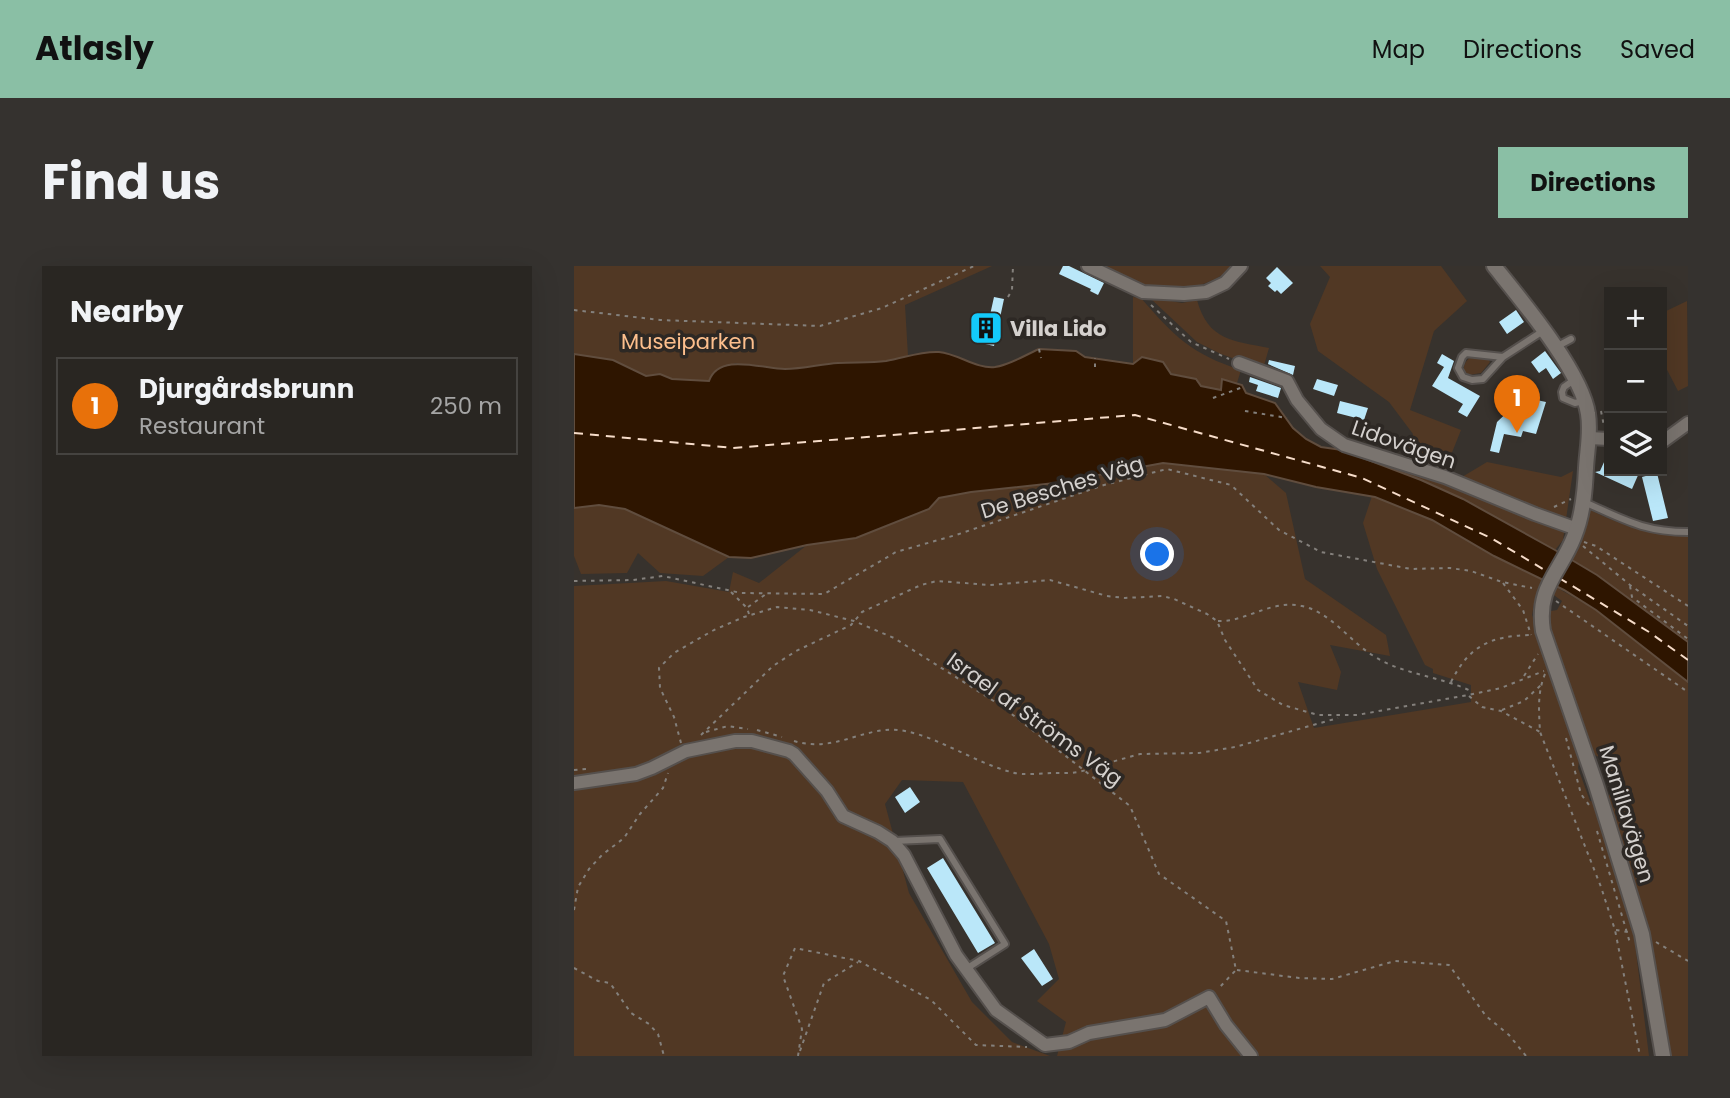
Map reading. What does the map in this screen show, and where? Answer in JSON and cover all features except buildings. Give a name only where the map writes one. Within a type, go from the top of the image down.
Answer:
[{"type":"street","points":[[1088,266],[1143,292],[1184,295],[1206,292],[1225,283],[1241,266]]},
{"type":"street","points":[[1494,266],[1555,348],[1575,379],[1588,411],[1589,438],[1578,500],[1576,538],[1545,591]]},
{"type":"street","name":"Lidovägen","points":[[1239,363],[1287,381],[1297,400],[1321,429],[1344,445],[1401,461],[1444,477],[1535,514],[1576,538]]},
{"type":"street","points":[[1667,438],[1688,423]]},
{"type":"street","points":[[1589,438],[1604,439]]},
{"type":"street","name":"Manillavägen","points":[[1545,591],[1541,620],[1597,785],[1642,934],[1663,1056]]},
{"type":"street","points":[[574,783],[636,774],[677,756],[743,741],[789,751],[827,791],[843,816],[892,841],[904,855],[956,955],[996,1010],[1045,1045],[1069,1042],[1089,1033],[1165,1020],[1209,997],[1226,1025],[1251,1056]]},
{"type":"lane","points":[[1503,357],[1466,354],[1458,368],[1463,377],[1483,379],[1503,357],[1543,331]]},
{"type":"lane","points":[[1555,348],[1571,339]]},
{"type":"lane","points":[[1578,500],[1629,522],[1662,532],[1688,532]]},
{"type":"lane","points":[[892,841],[940,839],[1005,944],[966,969]]},
{"type":"path","points":[[574,310],[660,320],[820,326],[894,304],[975,266]]},
{"type":"path","points":[[1008,297],[1012,290],[1013,266]]},
{"type":"path","points":[[1143,292],[1153,307],[1191,342],[1239,363]]},
{"type":"path","points":[[1039,349],[1041,358]]},
{"type":"path","points":[[1095,367],[1096,358]]},
{"type":"path","points":[[1213,398],[1243,387]]},
{"type":"path","points":[[1245,411],[1287,418]]},
{"type":"path","name":"De Besches Väg","points":[[574,581],[619,581],[663,576],[730,591],[824,594],[896,552],[956,535],[1104,485],[1167,469],[1231,485],[1279,530],[1321,552],[1411,569],[1450,568],[1471,571],[1502,582],[1545,591],[1688,692]]},
{"type":"path","points":[[1535,514],[1578,500]]},
{"type":"path","points":[[1576,538],[1630,585],[1688,626]]},
{"type":"path","points":[[1576,538],[1597,546],[1688,606]]},
{"type":"path","points":[[574,910],[578,887],[589,869],[624,838],[640,814],[663,788],[677,756],[772,666],[796,651],[851,625],[862,612],[921,585],[937,581],[990,585],[1036,580],[1062,582],[1116,597],[1162,596],[1189,605],[1217,621],[1237,620],[1269,607],[1302,606],[1314,610],[1370,654],[1387,663],[1475,693]]},
{"type":"path","points":[[1451,683],[1460,665],[1477,646],[1504,636],[1531,635],[1523,610],[1502,582]]},
{"type":"path","points":[[1630,585],[1632,597],[1688,639]]},
{"type":"path","points":[[730,591],[747,608],[750,615]]},
{"type":"path","points":[[747,608],[766,593]]},
{"type":"path","name":"Israel af Ströms Väg","points":[[677,756],[674,717],[660,688],[659,668],[666,660],[687,644],[750,615],[777,607],[854,621],[894,638],[1000,705],[1130,806],[1159,874],[1226,921],[1236,970]]},
{"type":"path","points":[[1217,621],[1225,639],[1258,690],[1283,705],[1318,715],[1342,717]]},
{"type":"path","points":[[1522,678],[1537,659],[1540,643],[1547,641]]},
{"type":"path","points":[[692,740],[704,733],[728,726],[765,731],[807,744],[829,745],[866,734],[905,731],[1013,773],[1083,772],[1140,754],[1199,752],[1235,747],[1342,717],[1501,688],[1547,670]]},
{"type":"path","points":[[1547,670],[1551,683]]},
{"type":"path","points":[[1547,670],[1541,685],[1540,732],[1601,887],[1615,930],[1640,1056]]},
{"type":"path","points":[[1501,711],[1524,701],[1541,685]]},
{"type":"path","points":[[1468,695],[1482,707],[1501,711],[1540,732]]},
{"type":"path","points":[[1565,735],[1581,794],[1588,804]]},
{"type":"path","points":[[1596,829],[1631,944]]},
{"type":"path","points":[[799,1055],[802,1029],[783,976],[795,948],[859,961],[931,1000],[976,1045],[1020,1048],[1045,1045]]},
{"type":"path","points":[[799,1055],[824,983],[859,961]]},
{"type":"path","points":[[1209,997],[1236,970],[1332,979],[1395,961],[1449,965],[1486,1016],[1509,1035],[1526,1056]]},
{"type":"path","points":[[574,968],[590,977],[610,983],[631,1013],[649,1024],[658,1034],[664,1056]]},
{"type":"green space","name":"Museiparken","points":[[574,266],[992,266],[905,305],[908,356],[886,361],[836,363],[792,369],[770,369],[735,363],[709,381],[672,379],[660,374],[646,376],[613,360],[574,354]]},
{"type":"green space","points":[[1103,266],[1233,266],[1216,279],[1194,287],[1160,289],[1143,285]]},
{"type":"green space","points":[[1320,266],[1441,266],[1467,301],[1434,331],[1410,410],[1461,430],[1445,470],[1462,477],[1487,462],[1561,477],[1573,471],[1563,540],[1555,550],[1463,499],[1389,467],[1406,456],[1413,434],[1389,402],[1318,351],[1310,324],[1330,277]]},
{"type":"green space","points":[[1133,297],[1141,298],[1174,333],[1196,350],[1241,370],[1237,383],[1222,379],[1221,390],[1200,386],[1196,379],[1133,364]]},
{"type":"green space","points":[[1151,299],[1182,303],[1197,300],[1208,324],[1224,337],[1269,348],[1263,369],[1197,342]]},
{"type":"green space","points":[[1687,301],[1688,386],[1678,391],[1667,370],[1667,311]]},
{"type":"green space","points":[[1475,355],[1487,357],[1490,362],[1481,373],[1469,375],[1464,371],[1464,366],[1468,359]]},
{"type":"green space","points":[[1164,463],[1264,474],[1286,493],[1305,579],[1386,635],[1390,656],[1330,645],[1341,672],[1337,690],[1298,682],[1314,728],[1471,702],[1471,685],[1433,673],[1433,669],[1425,665],[1377,569],[1363,523],[1372,496],[1432,520],[1494,556],[1545,581],[1532,615],[1580,754],[1578,768],[1590,801],[1596,802],[1634,936],[1649,1056],[1057,1056],[1066,1022],[1037,1001],[1059,979],[1049,944],[963,782],[902,780],[885,804],[909,893],[972,1002],[1012,1042],[1050,1056],[574,1056],[574,586],[666,581],[729,592],[733,572],[759,583],[807,545],[856,538],[929,509],[939,498],[1055,483]]},
{"type":"green space","points":[[599,505],[625,509],[729,557],[703,576],[660,573],[638,553],[627,573],[581,574],[574,556],[574,508]]},
{"type":"green space","points":[[1590,510],[1638,529],[1688,535],[1688,642],[1597,575],[1569,559],[1582,538]]},
{"type":"green space","points":[[1554,586],[1596,610],[1688,682],[1688,1056],[1668,1056],[1651,946],[1607,799],[1614,787],[1605,760],[1593,754],[1550,633],[1551,611],[1557,610],[1562,601],[1551,593]]},
{"type":"shaded area","points":[[1039,349],[1076,351],[1085,357],[1133,364],[1142,357],[1163,362],[1171,374],[1196,379],[1201,386],[1221,390],[1222,379],[1242,385],[1246,393],[1275,403],[1293,428],[1306,439],[1321,447],[1342,450],[1421,480],[1463,499],[1597,575],[1688,642],[1688,682],[1596,610],[1564,590],[1494,556],[1432,520],[1375,497],[1316,487],[1264,474],[1163,463],[1055,483],[971,492],[939,498],[929,509],[856,538],[807,545],[751,558],[729,557],[625,509],[599,505],[574,508],[574,354],[613,360],[646,376],[660,374],[672,379],[709,381],[714,372],[732,364],[792,369],[886,361],[939,352],[981,366],[995,367]]},
{"type":"ferry route","points":[[574,433],[733,448],[1135,415],[1362,478],[1491,538],[1548,572]]},
{"type":"ferry route","points":[[1559,578],[1649,632],[1688,660]]},
{"type":"place","name":"Villa Lido","points":[[986,328]]},
{"type":"place","name":"Djurgårdsbrunn","points":[[1517,433]]}]
